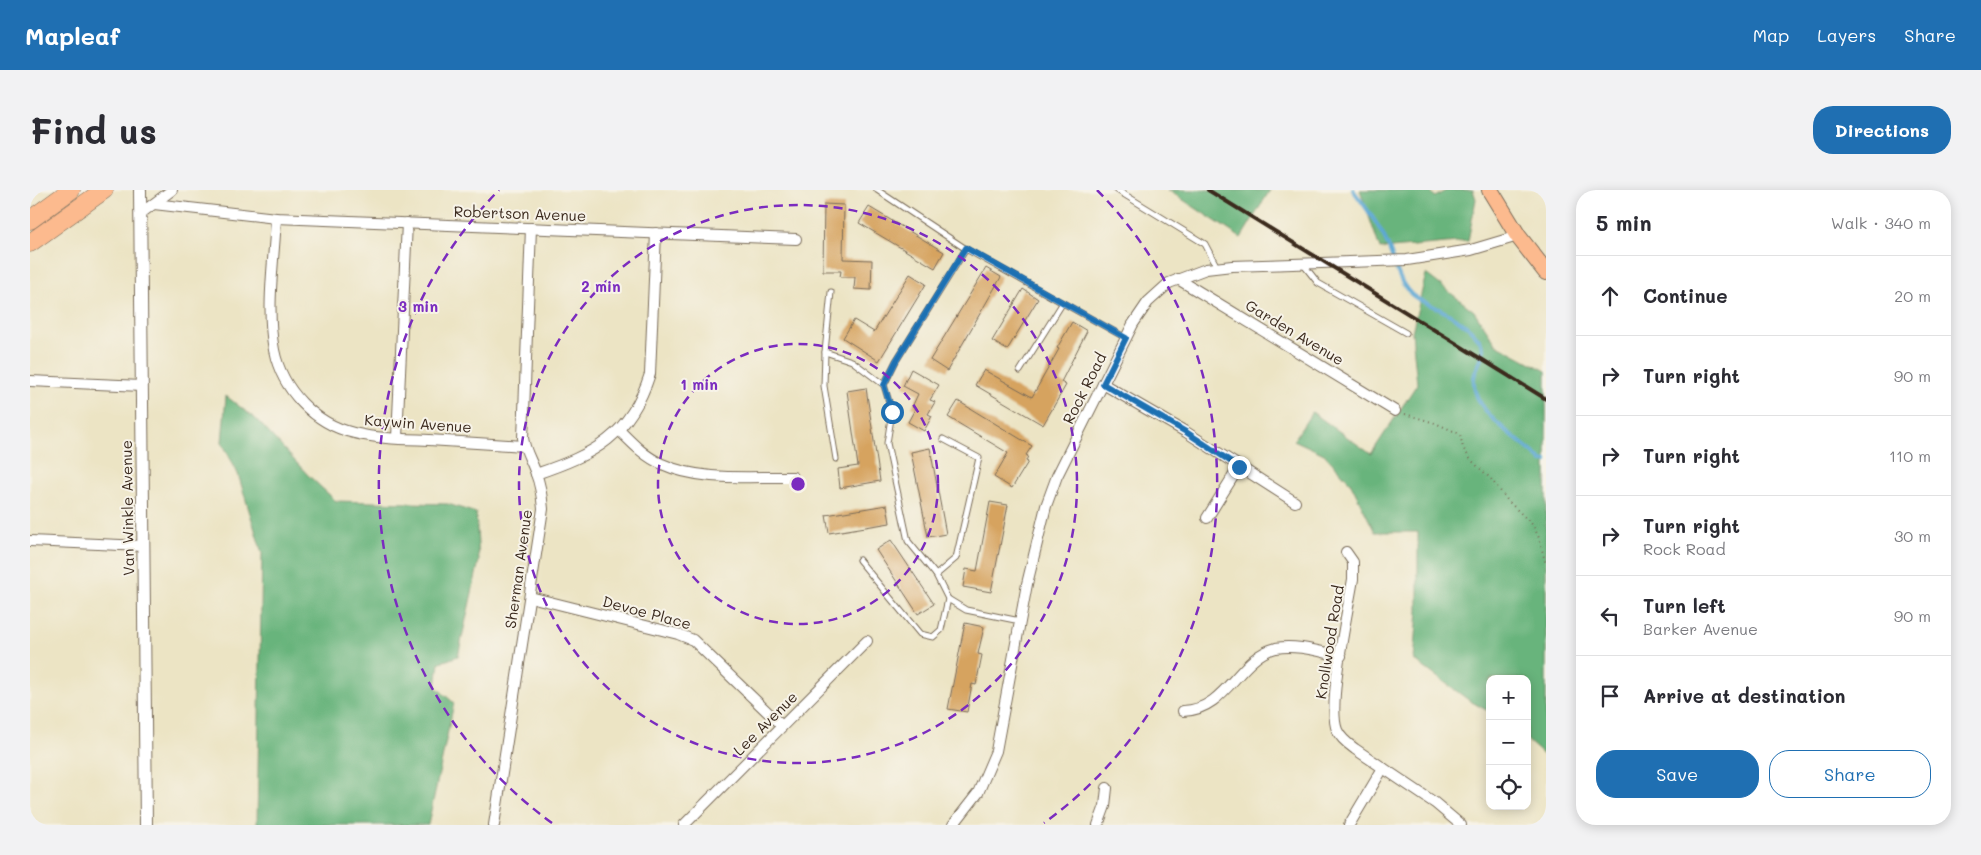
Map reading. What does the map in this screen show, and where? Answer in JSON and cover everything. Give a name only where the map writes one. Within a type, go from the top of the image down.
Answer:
[{"type":"highway","points":[[30,220],[71,190]]},
{"type":"highway","points":[[30,243],[104,190]]},
{"type":"main road","points":[[1490,190],[1518,236],[1546,272]]},
{"type":"street","name":"Van Winkle Avenue","points":[[140,190],[146,825]]},
{"type":"street","points":[[140,214],[172,190]]},
{"type":"street","name":"Robertson Avenue","points":[[154,204],[276,218],[796,239]]},
{"type":"street","name":"Kaywin Avenue","points":[[276,218],[271,330],[276,357],[288,385],[303,404],[333,425],[354,433],[397,438],[524,446]]},
{"type":"street","points":[[397,438],[407,223]]},
{"type":"street","name":"Sherman Avenue","points":[[494,825],[543,509],[542,490],[524,446],[531,228]]},
{"type":"street","points":[[536,474],[585,456],[619,430],[633,413],[644,393],[650,374],[656,233]]},
{"type":"street","name":"Rock Road","points":[[953,825],[978,793],[996,752],[1038,531],[1057,476],[1126,338],[1140,312],[1148,302],[1159,291],[1178,279],[1217,267],[1384,261],[1471,250],[1518,236]]},
{"type":"street","name":"Garden Avenue","points":[[1178,279],[1395,411]]},
{"type":"street","points":[[30,381],[142,386]]},
{"type":"street","points":[[1103,384],[1186,432],[1295,502]]},
{"type":"street","points":[[619,430],[652,459],[684,472],[720,476],[793,477]]},
{"type":"street","points":[[1207,518],[1239,467]]},
{"type":"street","points":[[30,541],[144,546]]},
{"type":"street","name":"Knollwood Road","points":[[1346,552],[1353,562],[1353,579],[1334,702],[1337,730],[1344,740],[1355,749],[1435,803],[1461,825]]},
{"type":"street","name":"Devoe Place","points":[[530,597],[678,634],[693,640],[782,726]]},
{"type":"street","name":"Lee Avenue","points":[[684,825],[867,641]]},
{"type":"street","points":[[1183,711],[1193,711],[1212,702],[1253,662],[1274,648],[1293,648],[1341,656]]},
{"type":"street","points":[[1349,825],[1383,768]]},
{"type":"street","points":[[1098,825],[1107,788]]},
{"type":"lane","points":[[877,190],[966,248],[1062,304],[1126,338]]},
{"type":"lane","points":[[1117,190],[1205,244],[1217,267]]},
{"type":"lane","points":[[884,385],[896,361],[966,248]]},
{"type":"lane","points":[[1303,264],[1318,283],[1406,333]]},
{"type":"lane","points":[[831,292],[825,352],[824,386],[836,459]]},
{"type":"lane","points":[[1020,371],[1062,304]]},
{"type":"lane","points":[[825,352],[852,360],[884,385],[892,412],[887,443],[908,541],[936,576],[948,599],[966,610],[1021,621]]},
{"type":"lane","points":[[936,576],[956,558],[979,458],[943,440]]},
{"type":"lane","points":[[859,560],[920,634],[932,637],[941,630],[948,599]]},
{"type":"path","points":[[1395,411],[1421,421],[1435,422],[1460,434],[1463,448],[1471,460],[1491,479],[1508,501],[1533,525],[1539,538],[1546,565]]},
{"type":"green space","points":[[1168,190],[1270,190],[1241,238]]},
{"type":"green space","points":[[1360,190],[1430,190],[1435,197],[1447,190],[1473,190],[1476,199],[1468,241],[1380,249]]},
{"type":"green space","points":[[1426,274],[1474,311],[1496,344],[1546,371],[1546,757],[1531,744],[1531,675],[1486,675],[1486,710],[1470,701],[1414,660],[1418,611],[1418,532],[1375,532],[1350,482],[1324,454],[1294,440],[1312,412],[1371,454],[1417,384],[1412,332]]},
{"type":"green space","points":[[226,396],[257,420],[308,475],[336,501],[448,504],[476,513],[479,561],[458,656],[439,663],[436,687],[454,703],[428,825],[257,825],[262,553],[238,474],[222,442]]},
{"type":"building","points":[[824,204],[844,205],[843,259],[872,260],[871,290],[854,289],[855,277],[840,277],[841,271],[823,271]]},
{"type":"building","points":[[869,207],[944,252],[935,268],[859,223]]},
{"type":"building","points":[[986,268],[1001,277],[947,371],[930,360]]},
{"type":"building","points":[[910,274],[926,284],[879,361],[843,338],[854,320],[874,332]]},
{"type":"building","points":[[1023,289],[1038,299],[1007,350],[992,341]]},
{"type":"building","points":[[1072,322],[1087,331],[1061,382],[1066,385],[1043,425],[975,385],[984,370],[1032,397]]},
{"type":"building","points":[[911,369],[939,385],[930,400],[935,402],[928,414],[932,416],[924,431],[908,422],[915,409],[912,407],[918,394],[903,386]]},
{"type":"building","points":[[866,388],[880,481],[840,488],[838,469],[858,466],[847,391]]},
{"type":"building","points":[[958,401],[1032,446],[1026,455],[1028,456],[1026,461],[1028,462],[1012,488],[994,477],[1008,453],[948,417]]},
{"type":"building","points":[[930,448],[946,534],[928,537],[911,452]]},
{"type":"building","points":[[990,502],[1008,505],[991,592],[963,587],[966,569],[977,571]]},
{"type":"building","points":[[887,505],[890,523],[829,533],[826,515]]},
{"type":"building","points":[[891,540],[934,604],[918,614],[876,550]]},
{"type":"building","points":[[965,623],[984,627],[978,654],[982,655],[976,685],[972,684],[967,712],[948,709]]},
{"type":"waterway","points":[[1353,190],[1383,234],[1406,288],[1418,299],[1460,321],[1472,331],[1481,343],[1483,351],[1474,378],[1475,391],[1480,403],[1499,425],[1542,461],[1546,461]]},
{"type":"railway","points":[[1208,190],[1546,399]]},
{"type":"route","points":[[892,412],[884,385],[896,361],[966,248],[1106,329],[1126,338],[1103,384],[1186,432],[1239,467]]}]
